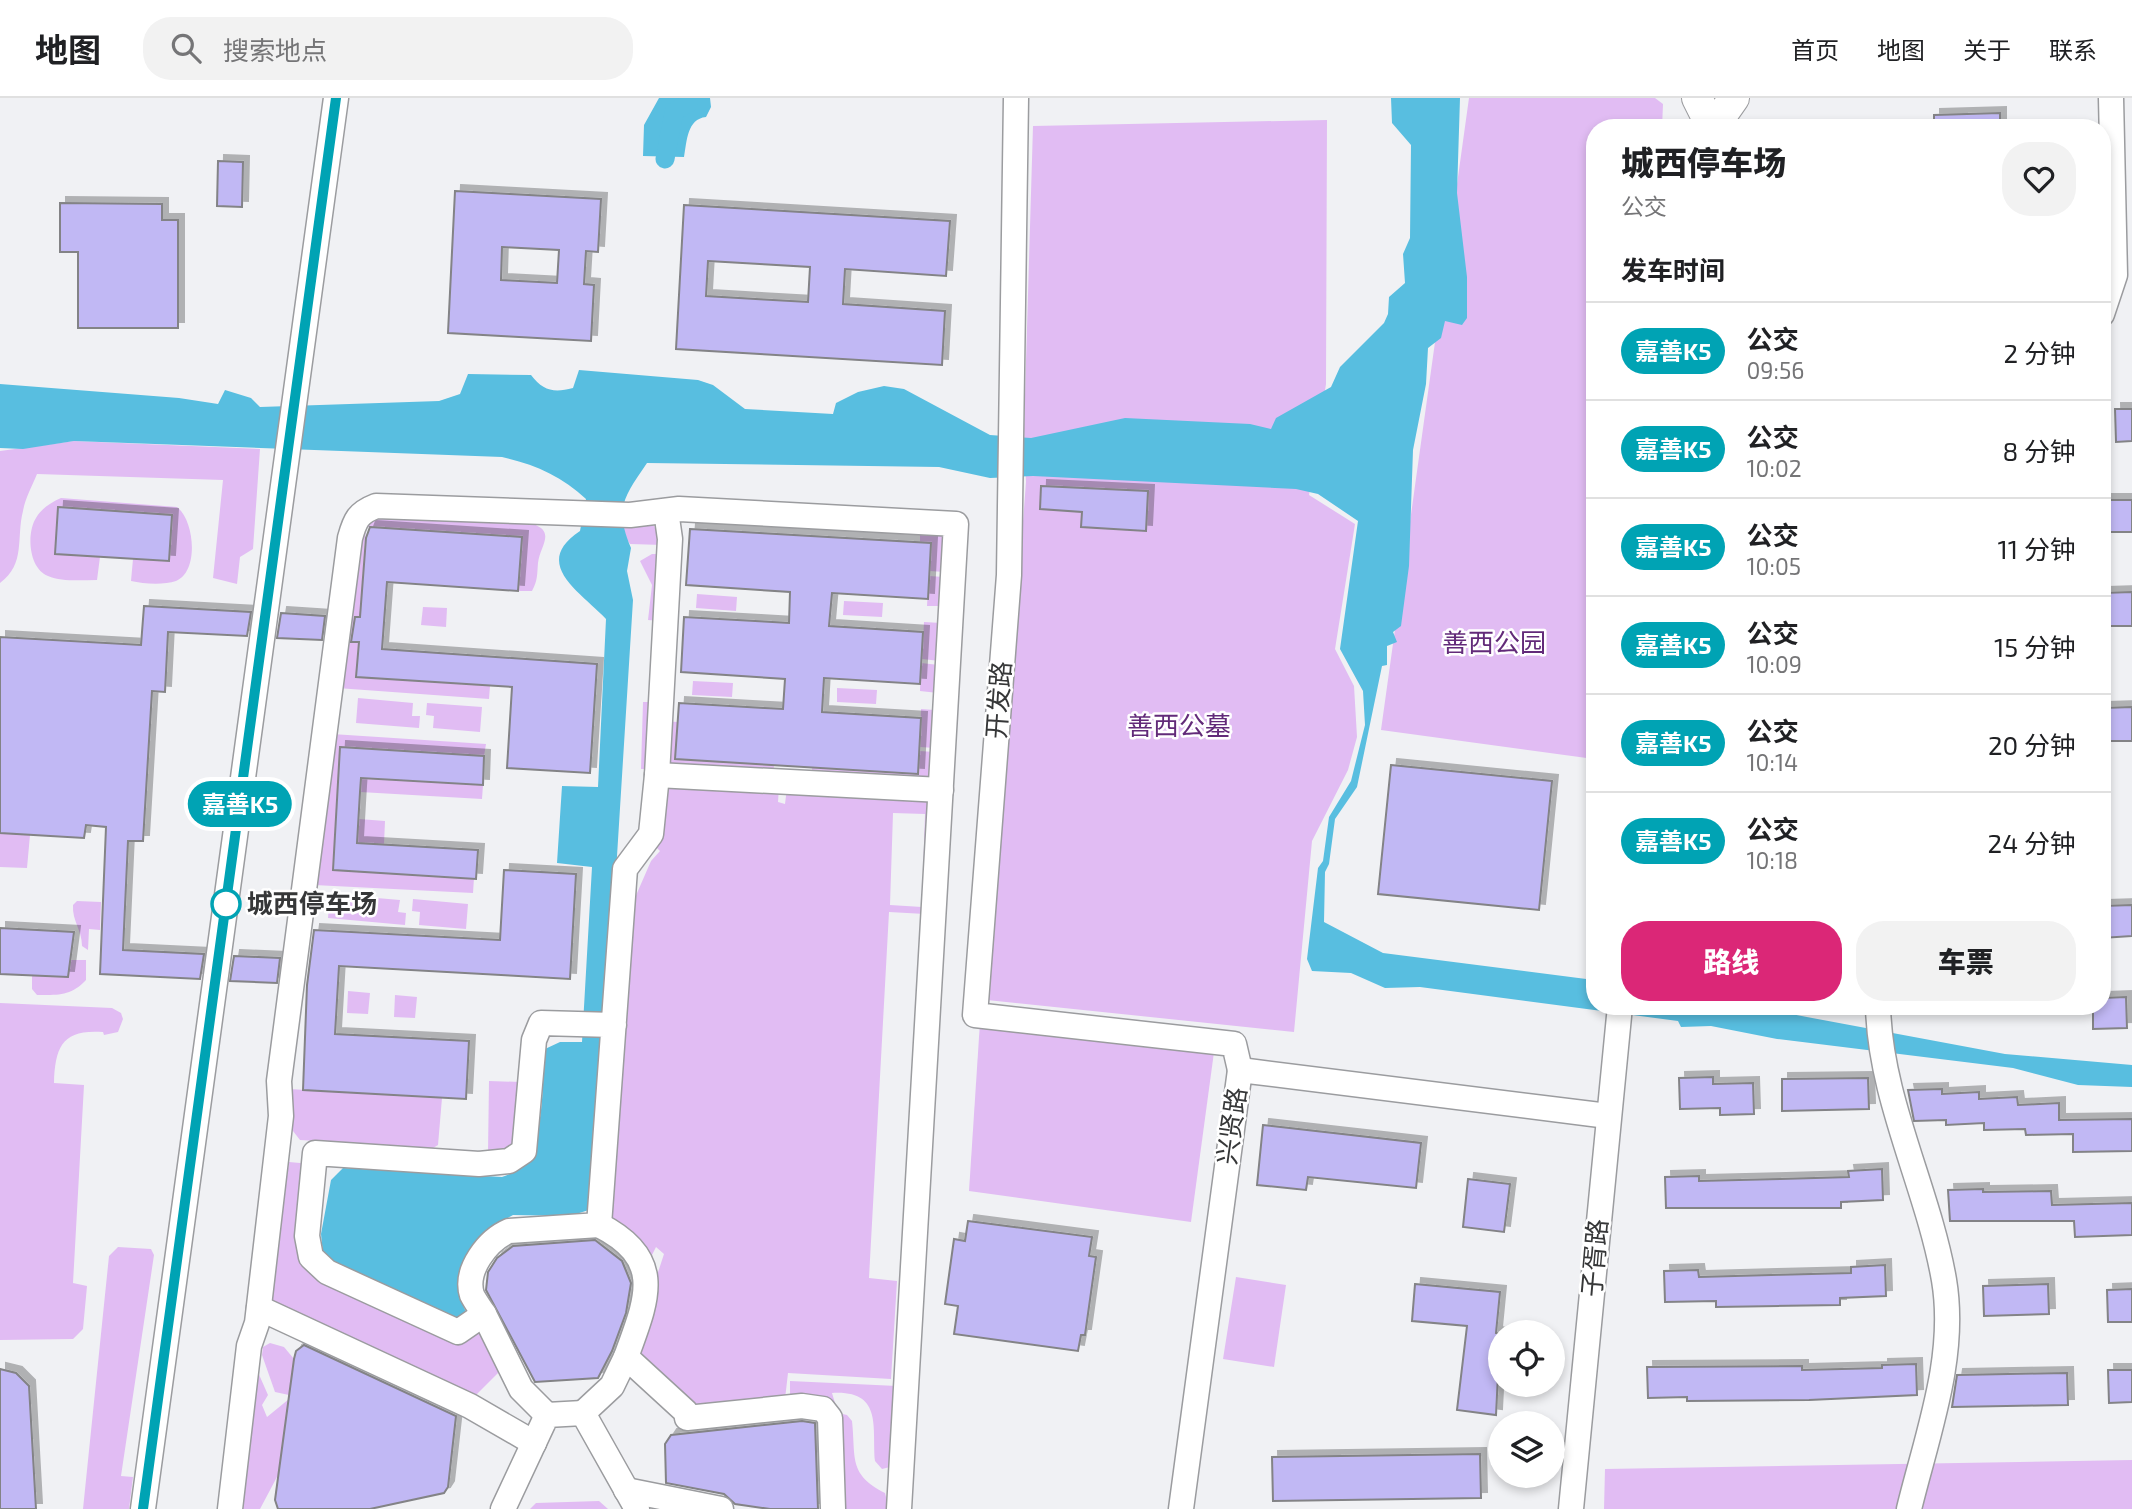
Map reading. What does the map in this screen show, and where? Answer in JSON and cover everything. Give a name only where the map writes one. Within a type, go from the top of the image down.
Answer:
[{"type":"main road","points":[[1697,98],[1708,119]]},
{"type":"main road","points":[[1719,119],[1734,98]]},
{"type":"street","points":[[143,1509],[336,98]]},
{"type":"street","name":"开发路","points":[[1016,98],[1009,575],[975,1014],[1234,1044],[1240,1070]]},
{"type":"street","points":[[1713,119],[1715,98]]},
{"type":"street","points":[[2111,98],[2115,275],[2111,287]]},
{"type":"street","points":[[230,1509],[249,1346],[259,1308],[281,1116],[279,1081],[346,565],[355,520],[361,512],[376,506],[569,514],[630,515],[667,511],[956,524],[899,1509]]},
{"type":"street","points":[[599,1225],[625,869],[650,834],[657,775],[670,539],[667,511]]},
{"type":"street","points":[[657,775],[941,790]]},
{"type":"street","name":"子胥路","points":[[1571,1509],[1619,1015]]},
{"type":"street","points":[[1878,1015],[1883,1059],[1944,1280],[1948,1352],[1909,1509]]},
{"type":"street","points":[[484,1314],[458,1332],[327,1272],[319,1265],[311,1257],[307,1236],[315,1153],[479,1164],[509,1161],[524,1152],[534,1040],[541,1023],[614,1025]]},
{"type":"street","name":"兴贤路","points":[[1181,1509],[1240,1070],[1608,1116]]},
{"type":"street","points":[[599,1225],[614,1232],[638,1255],[648,1284],[626,1357],[612,1386],[583,1413],[547,1415],[520,1389],[471,1293],[475,1264],[486,1247],[509,1231],[599,1225]]},
{"type":"street","points":[[259,1308],[470,1406],[534,1443]]},
{"type":"street","points":[[626,1357],[686,1412],[687,1418],[802,1406],[823,1409],[830,1418],[833,1509]]},
{"type":"street","points":[[583,1413],[631,1500],[721,1509]]},
{"type":"street","points":[[503,1509],[547,1415]]},
{"type":"green space","name":"善西公园","points":[[1469,98],[1655,98],[1663,104],[1662,119],[1586,119],[1586,758],[1381,730]]},
{"type":"green space","name":"善西公墓","points":[[1327,120],[1326,384],[1309,495],[1355,524],[1335,649],[1354,686],[1357,737],[1348,770],[1312,841],[1294,1032],[987,1000],[1026,482],[1024,429],[1033,126]]},
{"type":"green space","points":[[74,441],[260,449],[253,549],[240,557],[237,584],[213,578],[223,480],[37,474],[24,506],[14,568],[0,583],[0,451]]},
{"type":"green space","points":[[61,498],[177,507],[188,523],[191,534],[188,568],[176,581],[142,583],[131,581],[133,559],[100,557],[97,580],[65,580],[48,576],[33,559],[31,533],[41,511]]},
{"type":"green space","points":[[361,517],[533,524],[544,531],[545,540],[534,587],[532,591],[518,591],[521,537],[366,527],[356,677],[490,686],[489,699],[337,688]]},
{"type":"green space","points":[[624,523],[654,526],[663,545],[630,544],[624,535]]},
{"type":"green space","points":[[920,532],[938,532],[946,540],[944,572],[930,571],[931,544],[920,543]]},
{"type":"green space","points":[[652,554],[664,554],[659,621],[648,620],[652,585],[640,561]]},
{"type":"green space","points":[[929,576],[944,577],[943,606],[927,606]]},
{"type":"green space","points":[[697,594],[737,597],[736,611],[696,608]]},
{"type":"green space","points":[[844,601],[883,603],[882,617],[843,615]]},
{"type":"green space","points":[[423,607],[447,608],[446,627],[421,625]]},
{"type":"green space","points":[[924,622],[941,623],[940,661],[922,659]]},
{"type":"green space","points":[[921,663],[939,665],[938,693],[920,691]]},
{"type":"green space","points":[[693,681],[733,683],[732,697],[692,695]]},
{"type":"green space","points":[[837,688],[877,690],[876,704],[837,702]]},
{"type":"green space","points":[[358,698],[413,703],[412,716],[420,716],[419,728],[356,723]]},
{"type":"green space","points":[[643,702],[653,702],[651,769],[641,769]]},
{"type":"green space","points":[[427,703],[482,707],[480,732],[433,728],[434,716],[426,715]]},
{"type":"green space","points":[[921,709],[934,710],[935,748],[920,747]]},
{"type":"green space","points":[[664,721],[677,722],[675,759],[774,765],[773,778],[673,767],[665,759]]},
{"type":"green space","points":[[332,734],[486,744],[484,756],[340,748],[333,870],[474,878],[473,893],[314,885]]},
{"type":"green space","points":[[919,751],[935,752],[934,770],[926,783],[812,778],[812,768],[917,774]]},
{"type":"green space","points":[[361,778],[483,785],[482,799],[360,792]]},
{"type":"green space","points":[[674,783],[779,787],[778,802],[785,804],[787,788],[929,802],[925,914],[889,912],[869,1278],[897,1281],[891,1379],[788,1373],[785,1399],[692,1414],[631,1355],[664,1254],[656,1247],[652,1255],[643,1260],[607,1225],[634,900],[651,861],[660,851],[653,844],[663,791]],"holes":[[[893,813],[925,814],[922,907],[890,905]]]},
{"type":"green space","points":[[359,819],[385,821],[384,844],[357,843]]},
{"type":"green space","points":[[0,833],[30,835],[27,868],[0,867]]},
{"type":"green space","points":[[330,894],[400,900],[398,912],[406,913],[405,925],[328,918]]},
{"type":"green space","points":[[413,899],[468,904],[466,929],[419,925],[420,912],[412,911]]},
{"type":"green space","points":[[77,901],[101,902],[100,930],[89,929],[88,950],[82,946],[74,916],[73,905]]},
{"type":"green space","points":[[71,960],[86,960],[86,980],[75,989],[64,993],[37,995],[32,989],[32,975],[68,977]]},
{"type":"green space","points":[[348,991],[370,993],[368,1014],[347,1013]]},
{"type":"green space","points":[[395,995],[417,997],[415,1018],[394,1017]]},
{"type":"green space","points":[[0,1003],[112,1008],[121,1013],[123,1019],[118,1032],[104,1035],[103,1032],[89,1032],[70,1037],[64,1042],[56,1059],[54,1083],[84,1085],[73,1283],[87,1286],[83,1329],[73,1339],[0,1340]]},
{"type":"green space","points":[[980,1022],[1214,1052],[1191,1222],[969,1191]]},
{"type":"green space","points":[[489,1081],[521,1082],[517,1149],[488,1152]]},
{"type":"green space","points":[[289,1089],[442,1098],[438,1145],[433,1148],[300,1140],[293,1131]]},
{"type":"green space","points":[[289,1162],[311,1164],[304,1250],[481,1320],[506,1365],[473,1398],[273,1305],[271,1292]]},
{"type":"green space","points":[[118,1247],[151,1249],[154,1255],[121,1476],[133,1477],[129,1509],[83,1509],[109,1256]]},
{"type":"green space","points":[[1236,1277],[1286,1285],[1274,1367],[1223,1359]]},
{"type":"green space","points":[[270,1343],[284,1347],[294,1359],[289,1395],[275,1392],[262,1355],[263,1347]]},
{"type":"green space","points":[[257,1370],[268,1395],[262,1405],[267,1417],[289,1399],[278,1475],[260,1509],[240,1509]]},
{"type":"green space","points":[[790,1381],[897,1386],[890,1467],[882,1469],[875,1461],[874,1424],[867,1404],[848,1394],[832,1393],[838,1413],[847,1415],[852,1421],[854,1455],[859,1472],[885,1493],[889,1509],[841,1509],[835,1421],[790,1398]]},
{"type":"green space","points":[[2132,1460],[2132,1509],[1604,1509],[1605,1469]]},
{"type":"green space","points":[[599,1501],[608,1509],[530,1509],[536,1503]]},
{"type":"water","points":[[659,98],[710,98],[711,107],[706,117],[691,126],[684,157],[643,156],[644,125]]},
{"type":"water","points":[[1391,98],[1460,98],[1457,193],[1467,277],[1467,318],[1462,325],[1445,321],[1441,338],[1428,348],[1426,384],[1413,450],[1409,566],[1401,626],[1393,632],[1397,642],[1387,646],[1387,665],[1382,666],[1357,787],[1335,819],[1329,864],[1325,872],[1324,922],[1383,953],[1586,979],[1586,1009],[1420,987],[1385,988],[1351,973],[1312,971],[1307,959],[1318,868],[1323,861],[1329,817],[1351,781],[1365,725],[1363,691],[1340,649],[1358,521],[1318,494],[1296,489],[1033,476],[990,478],[939,467],[647,463],[627,494],[623,512],[623,523],[631,548],[627,571],[633,600],[595,1208],[570,1216],[513,1215],[486,1230],[461,1271],[459,1296],[466,1312],[460,1322],[335,1263],[323,1254],[321,1234],[331,1180],[343,1168],[502,1177],[517,1169],[528,1157],[535,1141],[542,1104],[545,1049],[560,1042],[582,1042],[592,867],[557,863],[562,786],[598,787],[606,619],[565,578],[560,566],[560,555],[566,543],[580,531],[586,499],[547,472],[502,457],[74,441],[23,449],[0,448],[0,384],[179,398],[218,404],[225,390],[251,398],[260,407],[439,401],[460,394],[468,374],[531,375],[545,387],[560,390],[573,388],[579,370],[698,380],[713,385],[745,409],[833,414],[836,403],[858,392],[884,386],[904,389],[990,435],[1031,438],[1125,418],[1250,424],[1271,429],[1276,418],[1331,387],[1340,367],[1384,323],[1388,314],[1389,297],[1405,283],[1403,254],[1410,238],[1411,145],[1392,123]]},
{"type":"water","points":[[1632,1015],[1796,1015],[2005,1054],[2132,1065],[2132,1087],[2078,1085],[2013,1068],[1777,1039],[1711,1026],[1681,1027],[1678,1021]]},
{"type":"building","points":[[2000,113],[2000,119],[1934,119],[1934,115]]},
{"type":"building","points":[[218,161],[243,162],[242,207],[217,206]]},
{"type":"building","points":[[455,191],[601,199],[598,252],[586,251],[584,284],[594,285],[591,341],[448,333]],"holes":[[[502,247],[559,250],[557,283],[501,280]]]},
{"type":"building","points":[[60,203],[162,204],[162,220],[178,220],[178,328],[78,328],[78,252],[60,252]]},
{"type":"building","points":[[684,205],[950,221],[946,276],[845,269],[843,304],[945,311],[942,365],[676,349]],"holes":[[[708,261],[810,267],[808,302],[706,296]]]},
{"type":"building","points":[[2115,409],[2132,409],[2132,441],[2116,442]]},
{"type":"building","points":[[1041,486],[1148,491],[1146,531],[1081,527],[1082,512],[1040,509]]},
{"type":"building","points":[[2111,500],[2132,500],[2132,532],[2111,532]]},
{"type":"building","points":[[58,507],[172,515],[169,561],[55,554]]},
{"type":"building","points":[[370,527],[522,537],[518,591],[387,582],[382,649],[597,664],[590,773],[507,768],[512,687],[356,677],[359,642],[351,642],[355,617],[360,617],[366,538]]},
{"type":"building","points":[[690,529],[931,543],[928,599],[832,593],[829,626],[923,632],[920,684],[824,678],[822,712],[921,718],[918,774],[675,759],[679,703],[783,709],[785,679],[681,672],[684,617],[789,623],[790,592],[686,585]]},
{"type":"building","points":[[2132,592],[2132,626],[2111,626],[2111,593]]},
{"type":"building","points":[[144,606],[251,612],[247,636],[168,632],[165,692],[152,691],[143,841],[128,841],[123,950],[204,954],[200,979],[100,974],[106,827],[86,825],[84,838],[0,833],[0,637],[141,645]]},
{"type":"building","points":[[281,613],[325,616],[322,640],[277,638]]},
{"type":"building","points":[[2132,707],[2132,741],[2111,741],[2111,708]]},
{"type":"building","points":[[340,747],[484,756],[483,785],[361,778],[360,792],[357,843],[478,850],[476,879],[333,870]]},
{"type":"building","points":[[1391,765],[1552,781],[1539,910],[1378,894]]},
{"type":"building","points":[[504,870],[576,874],[570,979],[339,966],[335,1034],[469,1041],[466,1099],[303,1090],[307,985],[314,930],[500,940]]},
{"type":"building","points":[[2132,905],[2132,936],[2111,937],[2111,906]]},
{"type":"building","points":[[0,928],[74,932],[68,977],[0,974]]},
{"type":"building","points":[[234,956],[280,958],[277,983],[230,981]]},
{"type":"building","points":[[2126,997],[2127,1028],[2093,1029],[2093,1015],[2111,1015],[2111,998]]},
{"type":"building","points":[[1713,1077],[1713,1084],[1753,1083],[1754,1114],[1720,1115],[1720,1108],[1680,1109],[1679,1078]]},
{"type":"building","points":[[1868,1078],[1869,1109],[1782,1111],[1782,1079]]},
{"type":"building","points":[[1942,1089],[1942,1094],[1979,1092],[1979,1099],[2017,1097],[2018,1105],[2059,1103],[2059,1120],[2132,1119],[2132,1151],[2073,1152],[2073,1134],[2026,1135],[2025,1129],[1984,1130],[1984,1123],[1946,1125],[1946,1120],[1914,1121],[1908,1090]]},
{"type":"building","points":[[1263,1125],[1421,1143],[1416,1188],[1308,1177],[1306,1190],[1257,1185]]},
{"type":"building","points":[[1882,1169],[1883,1200],[1841,1202],[1841,1208],[1666,1208],[1665,1177],[1699,1176],[1699,1181],[1849,1177],[1848,1171]]},
{"type":"building","points":[[1468,1179],[1510,1184],[1504,1232],[1463,1227]]},
{"type":"building","points":[[1983,1189],[1983,1192],[2051,1191],[2052,1205],[2132,1203],[2132,1235],[2075,1237],[2074,1221],[1950,1221],[1948,1190]]},
{"type":"building","points":[[968,1221],[1092,1237],[1089,1256],[1096,1257],[1085,1335],[1081,1335],[1078,1351],[954,1334],[958,1306],[945,1304],[954,1239],[965,1241]]},
{"type":"building","points":[[595,1240],[622,1261],[631,1283],[626,1313],[612,1351],[598,1378],[535,1382],[486,1290],[488,1272],[497,1258],[513,1246]]},
{"type":"building","points":[[1885,1265],[1886,1296],[1840,1298],[1840,1305],[1716,1307],[1716,1301],[1665,1302],[1664,1271],[1698,1270],[1699,1277],[1851,1273],[1851,1267]]},
{"type":"building","points":[[1415,1284],[1500,1292],[1497,1320],[1488,1320],[1488,1397],[1497,1397],[1496,1411],[1488,1411],[1488,1414],[1457,1410],[1467,1326],[1412,1321]]},
{"type":"building","points":[[2048,1284],[2049,1314],[1984,1316],[1983,1286]]},
{"type":"building","points":[[2132,1289],[2132,1322],[2108,1322],[2107,1290]]},
{"type":"building","points":[[304,1345],[456,1416],[448,1487],[444,1493],[370,1509],[278,1509],[275,1500],[294,1359],[296,1351]]},
{"type":"building","points":[[1916,1364],[1917,1395],[1809,1400],[1687,1401],[1687,1397],[1648,1398],[1647,1367],[1802,1366],[1802,1370],[1882,1368],[1882,1365]]},
{"type":"building","points":[[0,1369],[16,1373],[29,1386],[36,1509],[0,1509]]},
{"type":"building","points":[[2108,1370],[2132,1370],[2132,1402],[2109,1403]]},
{"type":"building","points":[[2067,1373],[2068,1405],[1952,1407],[1957,1375]]},
{"type":"building","points":[[802,1421],[815,1423],[818,1509],[770,1509],[735,1504],[724,1494],[666,1483],[665,1444],[671,1435]]},
{"type":"building","points":[[1480,1454],[1481,1498],[1273,1501],[1272,1457]]},
{"type":"waterway","points":[[665,159],[674,112],[688,103],[688,98]]},
{"type":"bus line","name":"嘉善K5","points":[[143,1509],[336,98]]},
{"type":"place","name":"城西停车场","points":[[226,904]]}]
